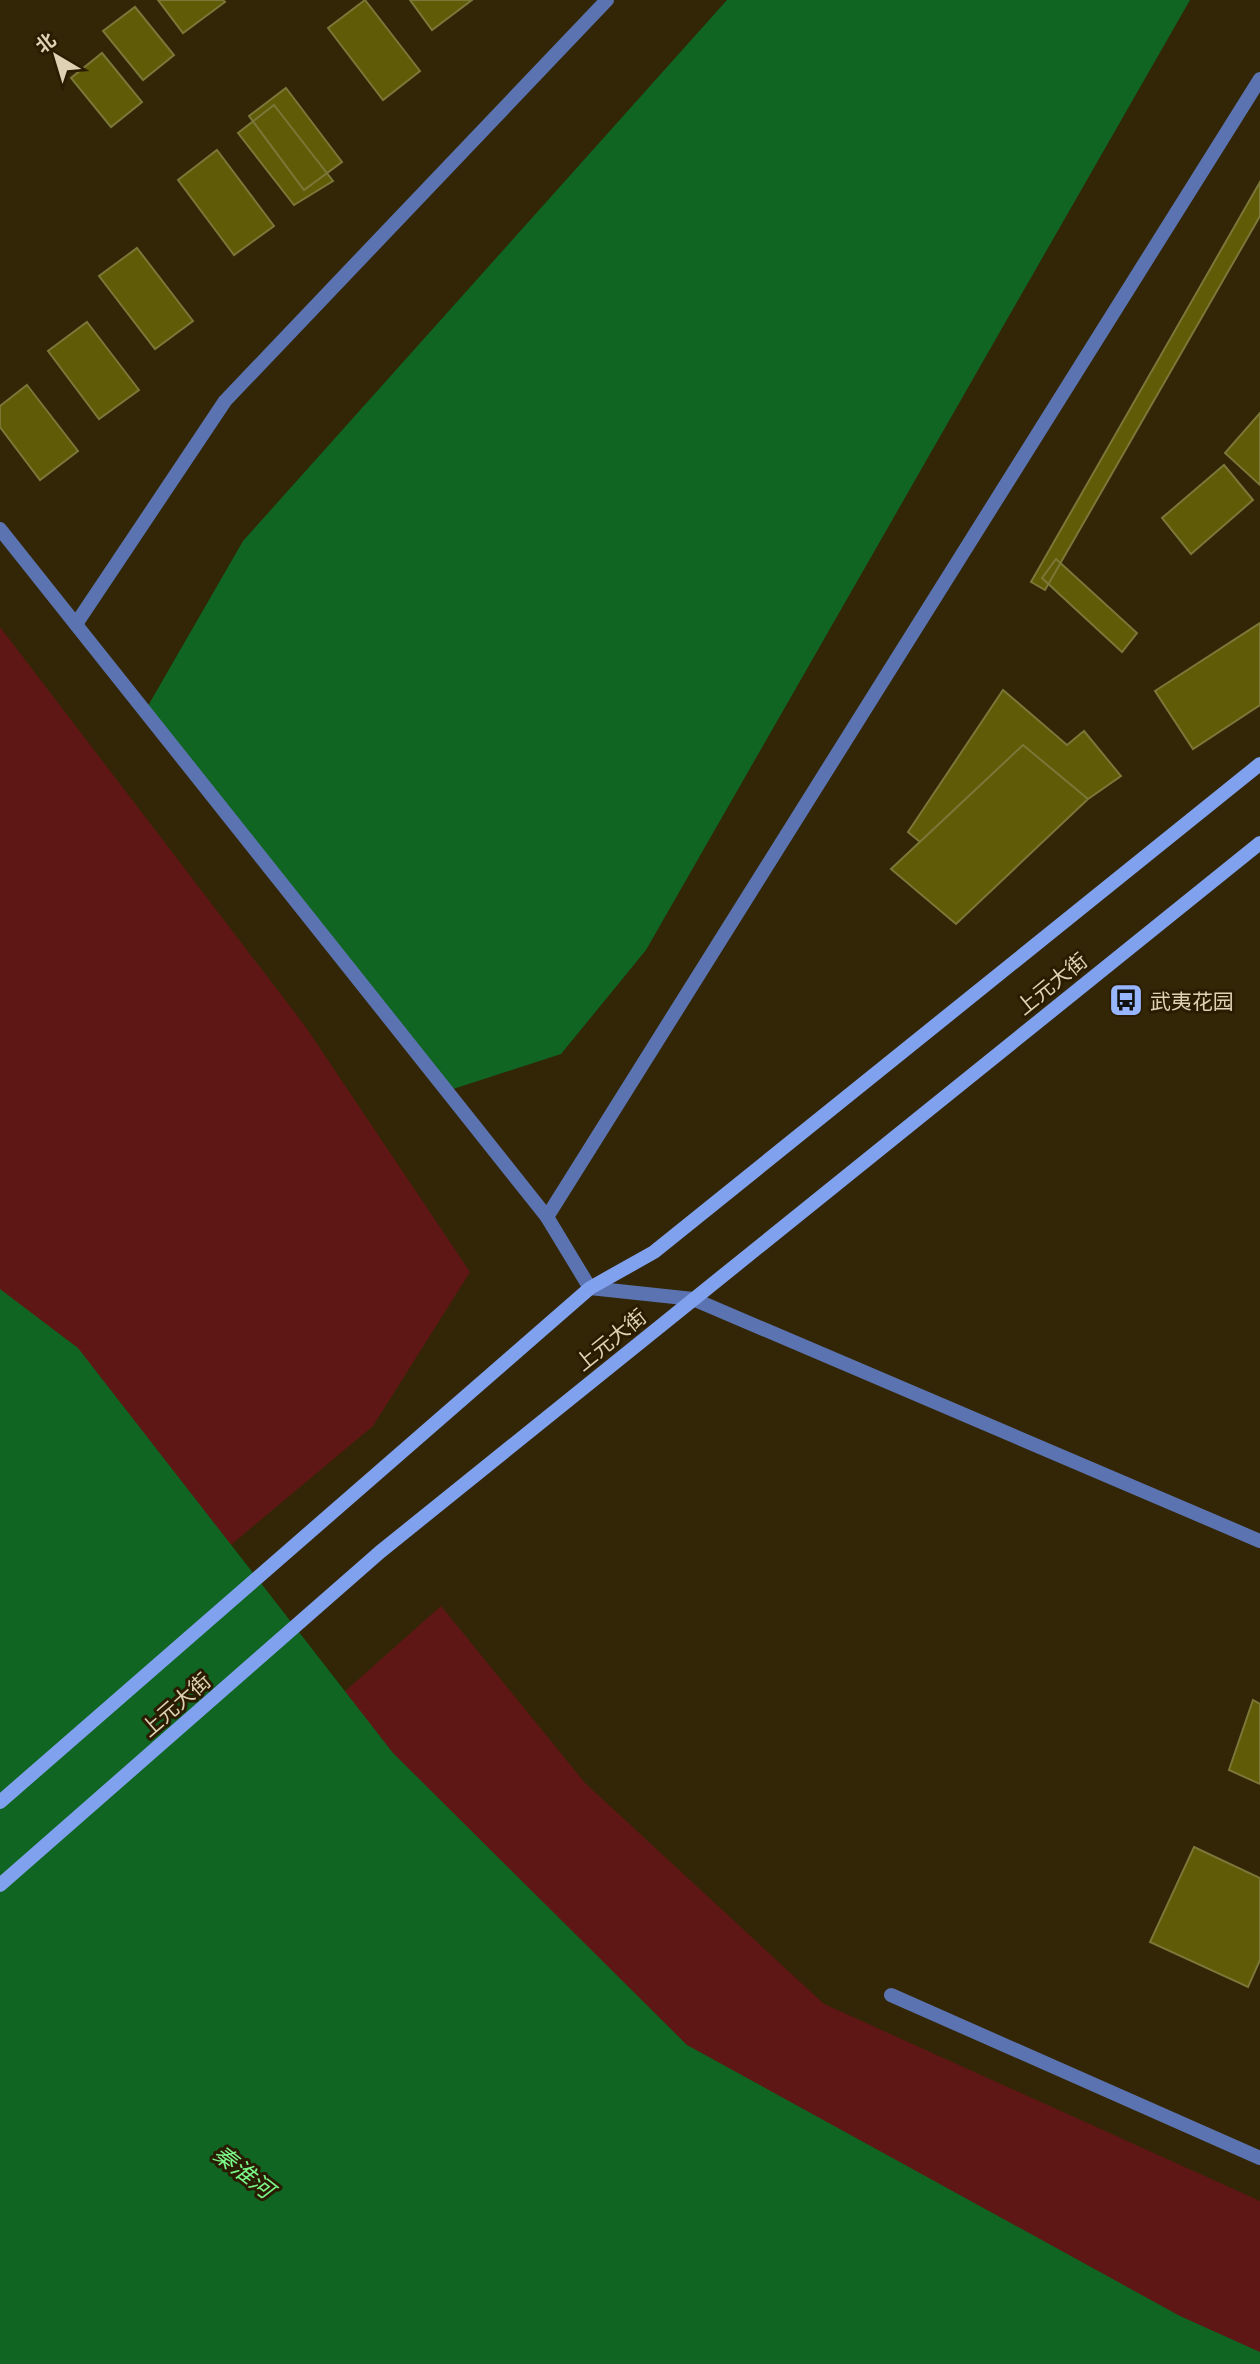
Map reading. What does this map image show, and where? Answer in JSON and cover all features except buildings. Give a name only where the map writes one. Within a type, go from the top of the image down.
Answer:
[{"type":"main road","name":"上元大街","points":[[0,1802],[590,1288],[654,1252],[1260,764]]},
{"type":"main road","name":"上元大街","points":[[0,1885],[380,1552],[1260,842]]},
{"type":"street","points":[[76,624],[225,401],[607,0]]},
{"type":"street","points":[[547,1217],[1260,79]]},
{"type":"street","points":[[0,529],[547,1217],[590,1288],[693,1299],[1260,1541]]},
{"type":"street","points":[[891,1995],[1260,2158]]},
{"type":"shaded area","points":[[0,627],[305,1026],[470,1272],[373,1426],[0,1738]]},
{"type":"shaded area","points":[[441,1606],[585,1783],[824,2004],[1260,2201],[1260,2364],[0,2364],[0,1998]]},
{"type":"water","points":[[727,0],[1190,0],[646,950],[561,1054],[447,1091],[145,711],[243,541]]},
{"type":"water","name":"秦淮河","points":[[0,1289],[78,1348],[393,1753],[687,2045],[1180,2316],[1260,2352],[1260,2364],[0,2364]]},
{"type":"place","name":"武夷花园","points":[[1126,1000]]}]
